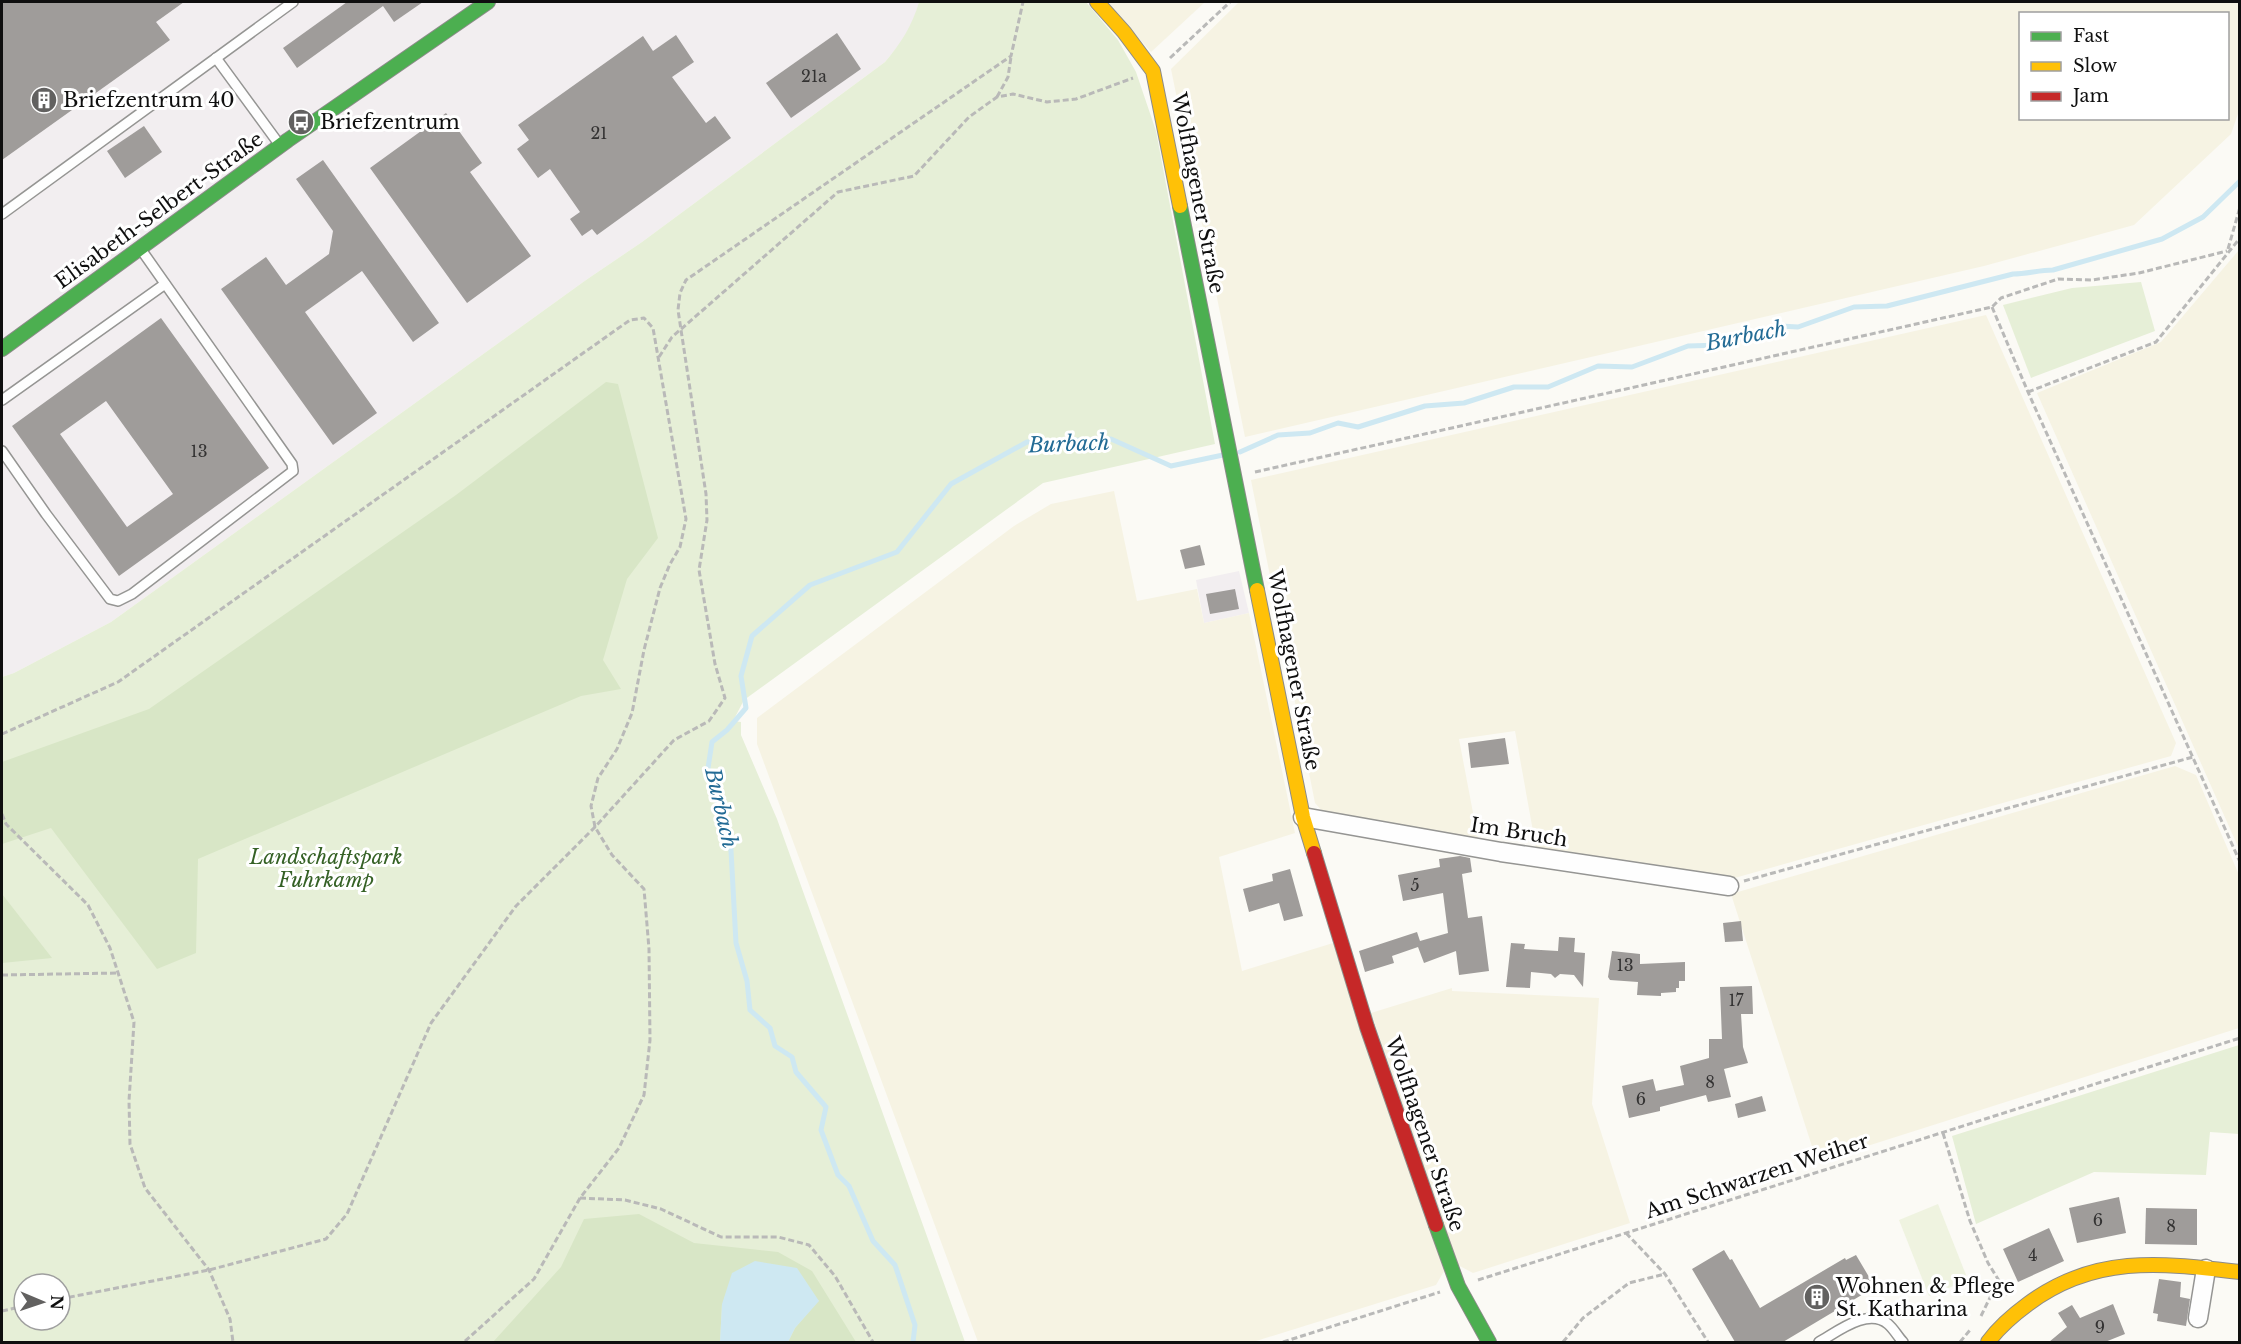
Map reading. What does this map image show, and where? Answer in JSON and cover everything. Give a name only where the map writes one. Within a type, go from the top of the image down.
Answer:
[{"type":"street","name":"Elisabeth-Selbert-Straße","points":[[2,349],[280,146],[488,2]]},
{"type":"street","name":"Wolfhagener Straße","points":[[1097,2],[1154,71],[1303,817],[1367,1027],[1458,1286],[1489,1342]]},
{"type":"street","name":"Im Bruch","points":[[1303,817],[1501,852],[1729,886]]},
{"type":"street","points":[[1988,1342],[1994,1333],[2018,1311],[2050,1288],[2107,1268],[2142,1264],[2240,1272]]},
{"type":"street","points":[[2198,1318],[2206,1269]]},
{"type":"lane","points":[[2,214],[293,2]]},
{"type":"lane","points":[[216,58],[280,146]]},
{"type":"lane","points":[[2,451],[110,599],[118,602],[132,594],[293,471],[292,464],[140,248]]},
{"type":"lane","points":[[2,400],[165,284]]},
{"type":"lane","points":[[1819,1342],[1856,1321],[1870,1318],[1887,1323],[1903,1342]]},
{"type":"path","points":[[997,97],[1008,77],[1023,2]]},
{"type":"path","points":[[658,358],[672,337],[838,192],[914,176],[969,117],[997,97],[1013,94],[1047,102],[1076,99],[1154,71],[1230,2]]},
{"type":"path","points":[[72,1297],[209,1270],[326,1239],[347,1214],[431,1023],[516,906],[595,828],[674,740],[709,721],[725,698],[715,664],[699,570],[706,520],[706,494],[678,310],[680,293],[686,280],[1011,56]]},
{"type":"path","points":[[2227,251],[2240,207]]},
{"type":"path","points":[[2028,392],[2156,342],[2227,251],[2240,238]]},
{"type":"path","points":[[1236,476],[1992,307],[2001,298],[2058,279],[2092,280],[2139,273],[2227,251]]},
{"type":"path","points":[[1992,307],[2028,392],[2240,862]]},
{"type":"path","points":[[2,734],[118,682],[630,320],[644,318],[653,328],[686,519],[680,548],[660,588],[644,650],[632,713],[617,749],[598,778],[591,806],[595,828],[612,855],[644,889],[650,1040],[644,1095],[619,1148],[580,1198],[534,1279],[464,1342]]},
{"type":"path","points":[[1729,886],[2193,757]]},
{"type":"path","points":[[2,814],[6,824],[88,905],[110,948],[134,1022],[129,1101],[130,1144],[145,1188],[209,1270],[230,1319],[233,1342]]},
{"type":"path","points":[[2,975],[118,973]]},
{"type":"path","name":"Am Schwarzen Weiher","points":[[1282,1342],[2240,1038]]},
{"type":"path","points":[[1943,1133],[1970,1221],[1988,1263],[2018,1311]]},
{"type":"path","points":[[580,1198],[625,1200],[660,1209],[721,1237],[778,1237],[808,1245],[835,1276],[873,1342]]},
{"type":"path","points":[[1626,1233],[1665,1274],[1708,1342]]},
{"type":"path","points":[[1563,1342],[1583,1318],[1629,1283],[1665,1274]]},
{"type":"path","points":[[1960,1342],[1982,1316],[1998,1279]]},
{"type":"shaded area","points":[[2,2],[919,2],[914,19],[903,40],[885,62],[642,242],[111,622],[14,673],[2,677]]},
{"type":"shaded area","points":[[1107,2],[1205,2],[1151,52]]},
{"type":"shaded area","points":[[1239,2],[2239,2],[2239,111],[2231,134],[2134,225],[1984,266],[1245,437],[1171,69]]},
{"type":"shaded area","points":[[2239,250],[2239,849],[2037,393],[2161,342]]},
{"type":"shaded area","points":[[1986,315],[2176,743],[2171,756],[1731,879],[1536,848],[1515,731],[1459,739],[1478,839],[1326,815],[1315,803],[1251,480]]},
{"type":"shaded area","points":[[1114,491],[1137,601],[1197,589],[1204,623],[1249,613],[1295,833],[1219,857],[1242,971],[1333,943],[1444,1271],[1436,1285],[1253,1342],[978,1342],[757,744],[757,718],[1014,526],[1051,504]]},
{"type":"shaded area","points":[[1239,571],[1249,613],[1204,623],[1196,580]]},
{"type":"shaded area","points":[[2175,766],[2196,775],[2239,875],[2239,1028],[1817,1162],[1731,894]]},
{"type":"shaded area","points":[[1452,988],[1452,991],[1599,998],[1592,1104],[1630,1223],[1473,1273],[1458,1265],[1371,1013]]},
{"type":"green space","name":"Landschaftspark Fuhrkamp","points":[[919,2],[1086,2],[1118,40],[1136,72],[1156,131],[1215,444],[1043,483],[744,700],[733,721],[741,722],[741,735],[777,819],[965,1342],[2,1342],[2,677],[14,673],[111,622],[642,242],[885,62],[913,19]]},
{"type":"green space","points":[[2141,282],[2155,331],[2031,378],[2003,305],[2072,288]]},
{"type":"green space","points":[[606,382],[618,384],[658,538],[627,579],[603,660],[621,689],[581,696],[198,859],[196,953],[157,969],[51,828],[2,844],[2,762],[149,709],[456,495]]},
{"type":"green space","points":[[2,894],[52,958],[2,963]]},
{"type":"green space","points":[[2239,1045],[2239,1134],[2210,1132],[2206,1175],[2094,1172],[1976,1224],[1952,1136]]},
{"type":"green space","points":[[1938,1204],[1968,1280],[1929,1296],[1899,1220]]},
{"type":"green space","points":[[639,1214],[694,1243],[778,1252],[812,1271],[856,1342],[788,1342],[795,1328],[819,1300],[722,1304],[720,1342],[493,1342],[561,1267],[584,1219]]},
{"type":"water","points":[[755,1261],[797,1268],[819,1301],[795,1328],[788,1342],[720,1342],[722,1304],[732,1273]]},
{"type":"building","name":"Briefzentrum 40","points":[[2,2],[184,2],[156,22],[170,40],[2,160]]},
{"type":"building","points":[[347,2],[423,2],[394,22],[383,6],[297,68],[283,48]]},
{"type":"building","points":[[837,33],[861,69],[791,118],[766,83]]},
{"type":"building","points":[[676,35],[694,62],[672,77],[706,123],[715,116],[731,138],[597,235],[592,229],[582,236],[570,219],[580,212],[550,169],[538,178],[517,149],[529,140],[518,125],[643,36],[653,51]]},
{"type":"building","points":[[446,113],[482,163],[470,172],[531,256],[467,303],[370,168]]},
{"type":"building","points":[[144,126],[162,152],[125,178],[107,151]]},
{"type":"building","points":[[323,160],[439,323],[413,342],[362,271],[305,312],[377,413],[333,445],[221,289],[266,257],[286,285],[329,254],[333,231],[296,179]]},
{"type":"building","points":[[161,318],[269,468],[119,576],[12,426]],"holes":[[[106,401],[173,494],[127,527],[60,434]]]},
{"type":"building","points":[[1200,545],[1205,565],[1185,569],[1180,550]]},
{"type":"building","points":[[1235,589],[1239,609],[1210,614],[1206,594]]},
{"type":"building","points":[[1505,738],[1509,764],[1471,768],[1468,743]]},
{"type":"building","points":[[1460,856],[1470,858],[1472,872],[1462,874],[1468,918],[1482,916],[1489,971],[1459,975],[1456,951],[1424,963],[1418,947],[1392,956],[1394,963],[1365,972],[1359,951],[1417,932],[1420,941],[1448,933],[1443,893],[1403,901],[1398,875],[1440,867],[1439,859]]},
{"type":"building","points":[[1290,869],[1303,916],[1284,921],[1279,903],[1249,912],[1243,889],[1273,881],[1272,874]]},
{"type":"building","points":[[1741,921],[1743,941],[1725,942],[1723,923]]},
{"type":"building","points":[[1559,937],[1575,938],[1574,952],[1585,953],[1583,987],[1574,975],[1560,974],[1555,978],[1551,974],[1531,972],[1530,988],[1506,987],[1511,943],[1525,944],[1524,949],[1558,951]]},
{"type":"building","points":[[1612,951],[1640,954],[1640,964],[1685,962],[1685,981],[1679,981],[1679,988],[1676,988],[1676,992],[1661,993],[1661,996],[1637,995],[1638,982],[1610,980],[1608,977]]},
{"type":"building","points":[[1752,986],[1753,1014],[1741,1014],[1743,1047],[1748,1063],[1724,1069],[1731,1097],[1708,1102],[1706,1095],[1660,1107],[1660,1111],[1629,1118],[1622,1086],[1653,1079],[1656,1091],[1684,1085],[1680,1066],[1709,1058],[1709,1039],[1722,1039],[1720,987]]},
{"type":"building","points":[[1762,1096],[1766,1111],[1738,1118],[1735,1104]]},
{"type":"building","points":[[2119,1197],[2126,1233],[2077,1243],[2069,1208]]},
{"type":"building","points":[[2146,1208],[2197,1209],[2197,1245],[2145,1244]]},
{"type":"building","points":[[2049,1228],[2064,1261],[2018,1282],[2003,1249]]},
{"type":"building","name":"Wohnen & Pflege St. Katharina","points":[[1724,1250],[1730,1260],[1732,1259],[1760,1308],[1845,1258],[1846,1260],[1856,1255],[1875,1287],[1783,1342],[1735,1342],[1692,1269]]},
{"type":"building","points":[[2159,1279],[2181,1282],[2180,1297],[2190,1299],[2186,1326],[2157,1321],[2158,1314],[2153,1313]]},
{"type":"building","points":[[2113,1304],[2125,1334],[2105,1342],[2049,1342],[2067,1327],[2058,1313],[2072,1305],[2080,1318]]},
{"type":"waterway","name":"Burbach","points":[[1240,452],[1278,435],[1310,433],[1338,423],[1358,427],[1425,406],[1464,403],[1514,387],[1548,387],[1598,366],[1632,367],[1688,346],[1721,345],[1780,326],[1798,327],[1854,307],[1887,306],[2013,274],[2053,270],[2162,239],[2203,217],[2240,181]]},
{"type":"waterway","name":"Burbach","points":[[913,1342],[915,1325],[895,1265],[873,1241],[849,1186],[838,1175],[821,1130],[826,1107],[796,1072],[792,1057],[775,1046],[770,1028],[750,1010],[747,981],[736,943],[730,832],[714,794],[708,768],[712,742],[727,730],[746,708],[741,676],[752,636],[810,585],[897,552],[951,484],[1027,442],[1111,439],[1171,466],[1223,455]]},
{"type":"traffic: fast","points":[[2,349],[288,140],[488,2]]},
{"type":"traffic: fast","points":[[1180,206],[1257,590]]},
{"type":"traffic: fast","points":[[1436,1225],[1458,1286],[1489,1342]]},
{"type":"traffic: slow","points":[[1097,2],[1124,32],[1153,71],[1180,206]]},
{"type":"traffic: slow","points":[[1257,590],[1303,817],[1314,853]]},
{"type":"traffic: slow","points":[[1988,1342],[2002,1326],[2028,1304],[2053,1288],[2078,1277],[2104,1270],[2156,1265],[2240,1272]]},
{"type":"traffic: jam","points":[[1314,853],[1367,1027],[1436,1225]]},
{"type":"place","name":"Briefzentrum 40","points":[[44,100]]},
{"type":"place","name":"Briefzentrum","points":[[301,122]]},
{"type":"place","name":"Wohnen & Pflege St. Katharina","points":[[1817,1297]]}]
